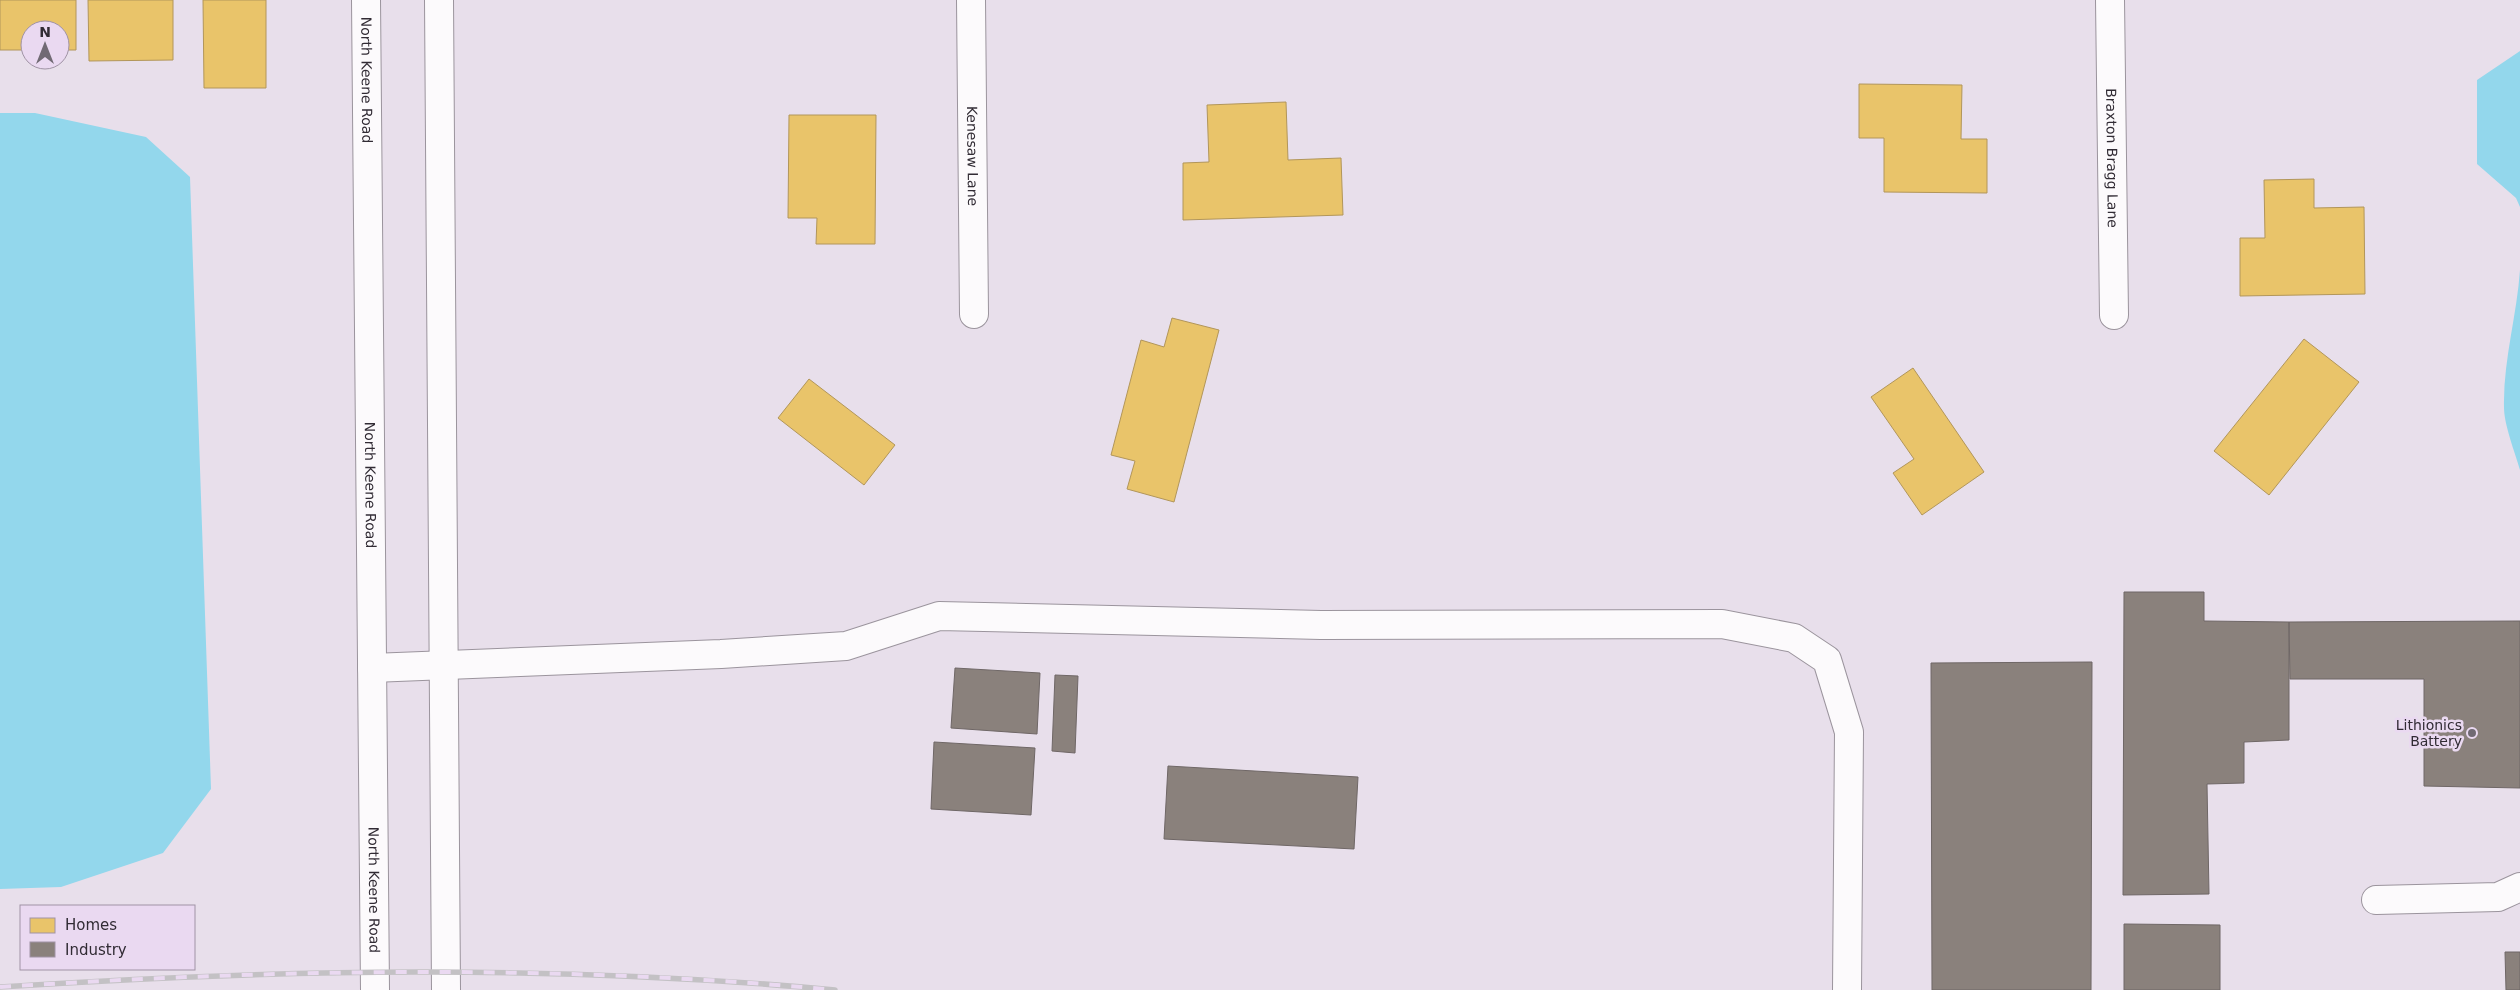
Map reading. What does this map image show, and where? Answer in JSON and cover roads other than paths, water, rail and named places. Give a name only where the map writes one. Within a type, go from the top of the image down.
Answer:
[{"type":"main road","name":"North Keene Road","points":[[366,0],[375,980]]},
{"type":"main road","points":[[439,0],[446,980]]},
{"type":"main road","name":"Kenesaw Lane","points":[[971,0],[974,314]]},
{"type":"main road","name":"Braxton Bragg Lane","points":[[2110,0],[2114,315]]},
{"type":"main road","points":[[372,668],[721,654],[846,646],[939,616],[1321,625],[1722,624],[1794,638],[1827,660],[1849,732],[1848,990]]},
{"type":"main road","points":[[2376,900],[2498,897],[2520,887]]},
{"type":"water","points":[[2520,51],[2520,207],[2516,198],[2477,164],[2477,80]]},
{"type":"water","points":[[0,113],[35,113],[146,137],[190,177],[211,789],[163,853],[61,887],[0,889]]},
{"type":"water","points":[[2520,270],[2520,470],[2504,414],[2504,390]]},
{"type":"railway","points":[[0,987],[209,976],[418,972],[626,976],[835,990]]},
{"type":"place","name":"Lithionics Battery","points":[[2472,733]]}]
